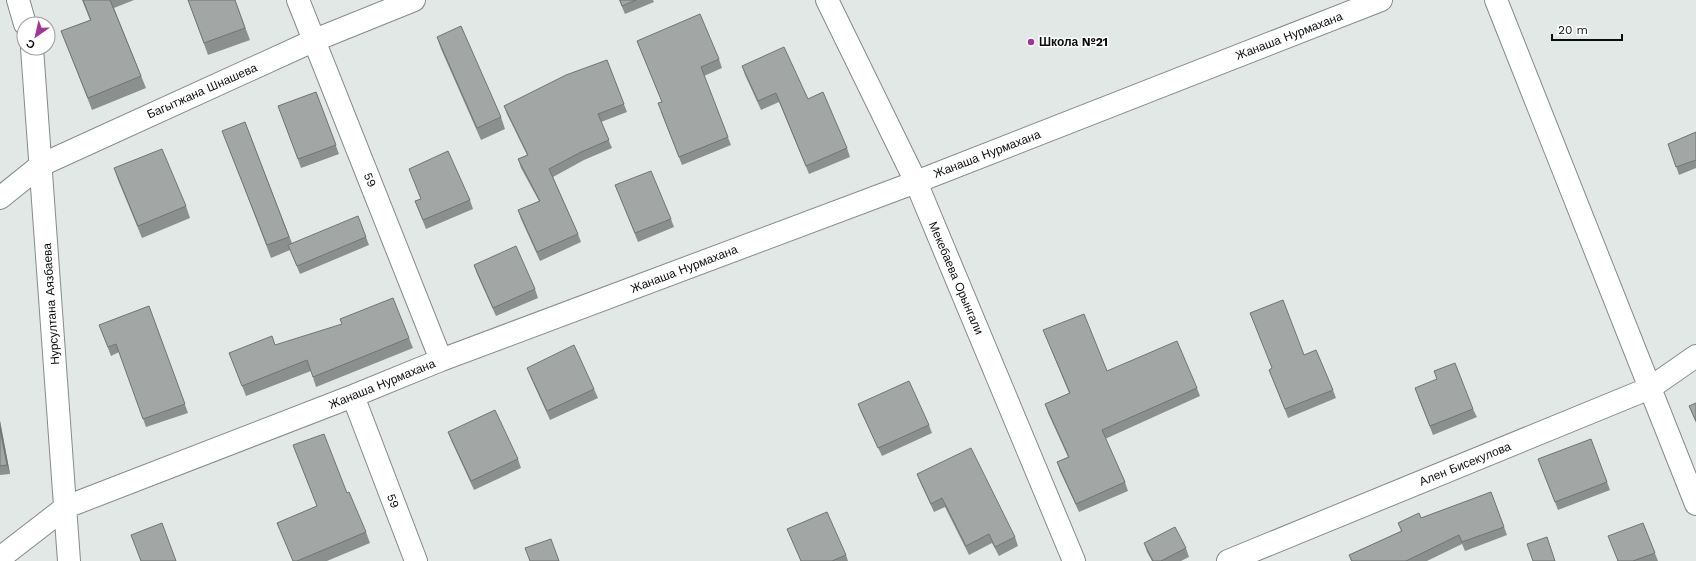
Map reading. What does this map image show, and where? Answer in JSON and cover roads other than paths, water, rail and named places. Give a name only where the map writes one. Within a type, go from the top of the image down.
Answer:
[{"type":"street","points":[[18,0],[23,16]]},
{"type":"street","name":"59","points":[[298,0],[441,360]]},
{"type":"street","name":"Багытжана Шнашева","points":[[0,198],[41,165],[315,40],[414,0]]},
{"type":"street","name":"Мекебаева Орынгали","points":[[827,0],[916,182],[1074,561]]},
{"type":"street","name":"Жанаша Нурмахана","points":[[0,558],[66,507],[353,396],[441,360],[916,182],[1380,0]]},
{"type":"street","points":[[1496,0],[1696,504]]},
{"type":"street","name":"Нурсултана Аязбаева","points":[[33,56],[69,561]]},
{"type":"street","name":"Ален Бисекулова","points":[[1228,561],[1650,388],[1696,356]]},
{"type":"street","name":"59","points":[[353,396],[416,561]]},
{"type":"place","name":"Школа №21","points":[[1031,42]]}]
